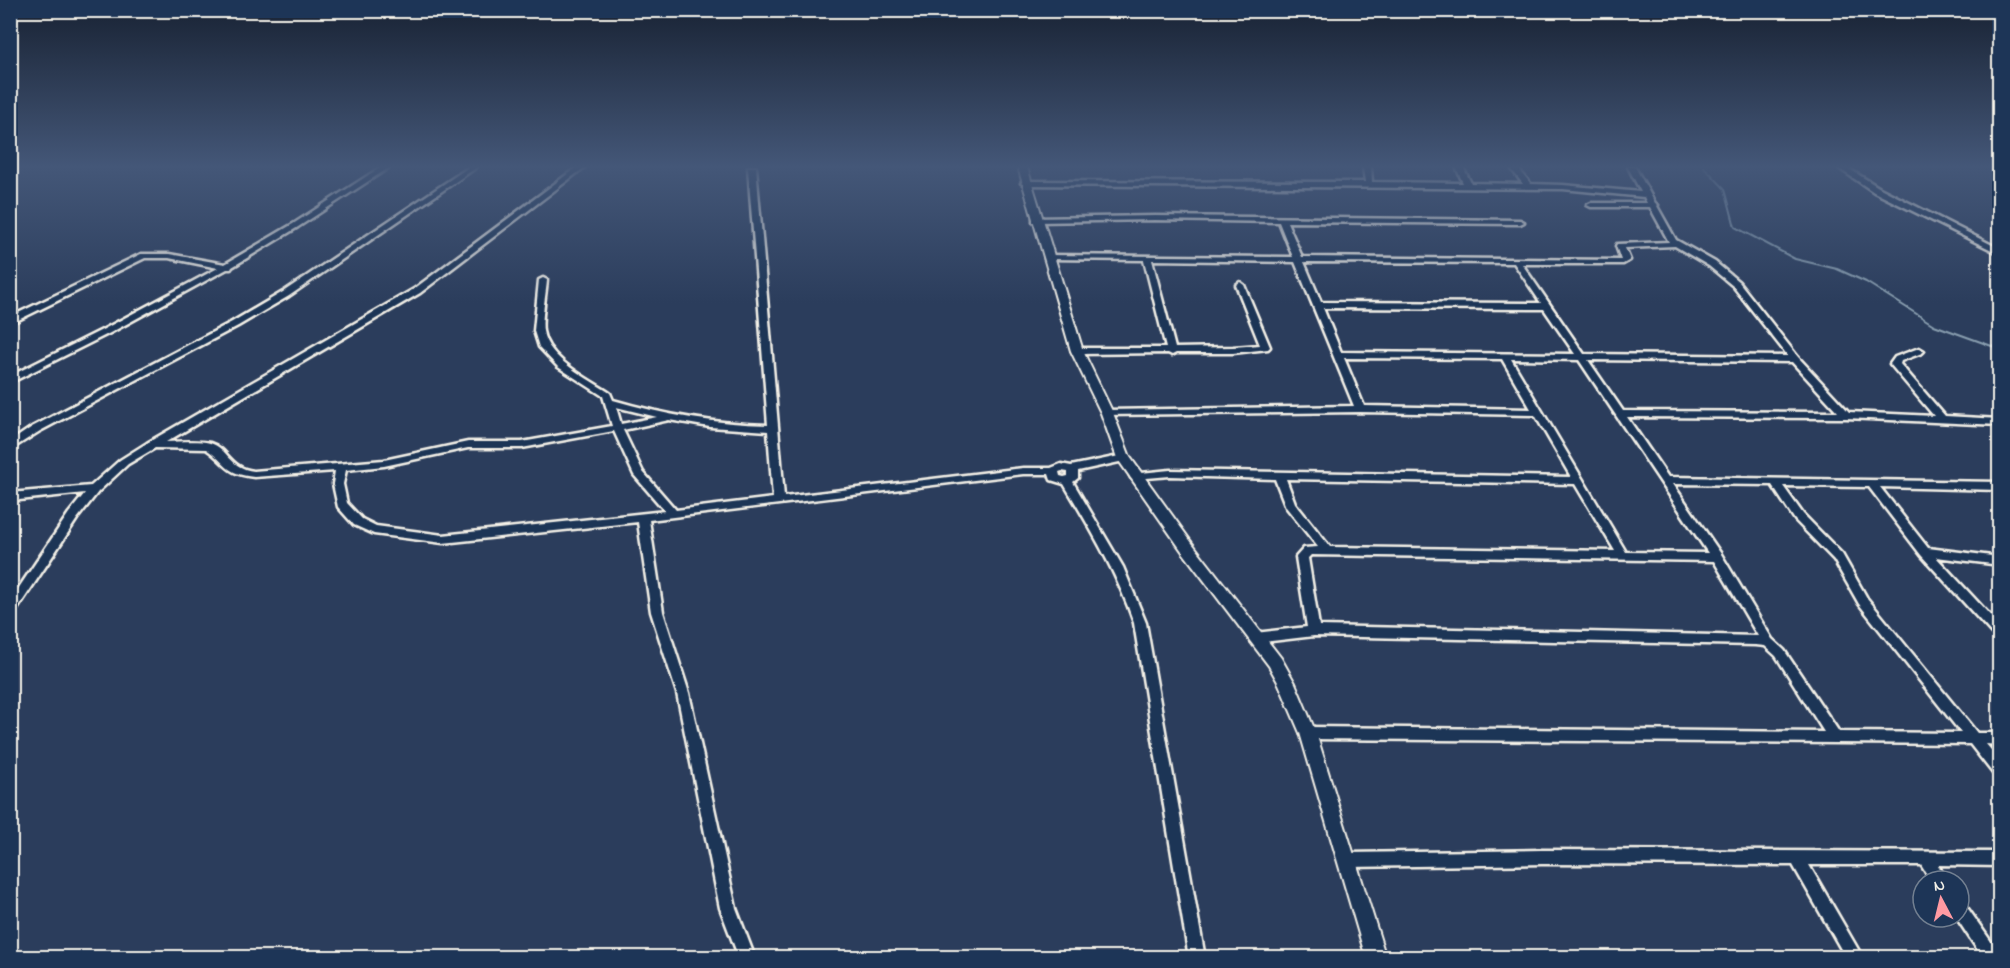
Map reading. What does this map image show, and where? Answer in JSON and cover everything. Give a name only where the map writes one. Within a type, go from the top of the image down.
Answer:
[{"type":"street","points":[[10,380],[168,300],[228,267],[315,212]]},
{"type":"street","points":[[10,447],[36,429],[235,324],[286,294],[407,212]]},
{"type":"street","points":[[10,611],[73,516],[94,489],[124,462],[417,291],[522,212]]},
{"type":"street","points":[[755,212],[779,501]]},
{"type":"street","points":[[1034,212],[1077,351],[1107,413],[1124,458],[1135,476],[1275,662],[1287,683],[1308,733],[1376,957]]},
{"type":"street","points":[[1658,212],[1674,242],[1712,264],[1736,284],[1795,359],[1846,415]]},
{"type":"street","points":[[1921,212],[2000,252]]},
{"type":"street","points":[[1036,220],[1282,219],[1520,222]]},
{"type":"street","points":[[1282,219],[1360,409]]},
{"type":"street","points":[[1048,257],[1623,262],[1626,260],[1620,246],[1672,245],[1674,242]]},
{"type":"street","points":[[10,321],[144,256],[169,256],[228,267]]},
{"type":"street","points":[[1148,258],[1172,352]]},
{"type":"street","points":[[1517,262],[1622,414],[1717,557],[1768,642],[1780,653],[1834,736]]},
{"type":"street","points":[[543,280],[538,331],[544,346],[561,365],[607,395],[617,427],[638,473],[673,514]]},
{"type":"street","points":[[1077,351],[1172,352],[1265,346],[1240,285]]},
{"type":"street","points":[[1317,305],[1547,306]]},
{"type":"street","points":[[1919,351],[1898,359],[1895,364],[1942,419]]},
{"type":"street","points":[[1338,355],[1795,359]]},
{"type":"street","points":[[1504,357],[1623,556]]},
{"type":"street","points":[[609,402],[665,419],[739,428],[772,428]]},
{"type":"street","points":[[1107,413],[1360,409],[1535,412]]},
{"type":"street","points":[[1622,414],[1846,415],[2000,422]]},
{"type":"street","points":[[151,445],[208,446],[232,470],[240,473],[341,467],[407,459],[468,445],[522,445],[665,419]]},
{"type":"street","points":[[341,467],[338,484],[342,504],[358,522],[374,530],[443,539],[643,518],[1023,471],[1053,471],[1055,478],[1124,458]]},
{"type":"street","points":[[1135,476],[1170,473],[1577,481]]},
{"type":"street","points":[[1069,475],[1131,594],[1140,623],[1197,957]]},
{"type":"street","points":[[1279,475],[1290,504],[1326,550]]},
{"type":"street","points":[[1666,480],[2000,486]]},
{"type":"street","points":[[1775,482],[1799,517],[1838,557],[1863,601],[2000,772]]},
{"type":"street","points":[[1871,483],[1925,552],[2000,634]]},
{"type":"street","points":[[10,497],[94,489]]},
{"type":"street","points":[[643,518],[657,612],[686,704],[728,908],[747,957]]},
{"type":"street","points":[[1314,631],[1302,557],[1308,551],[1717,557]]},
{"type":"street","points":[[1925,552],[2000,561]]},
{"type":"street","points":[[1255,638],[1314,631],[1730,639],[1768,642]]},
{"type":"street","points":[[1308,733],[2000,739]]},
{"type":"street","points":[[1797,858],[1855,957]]},
{"type":"street","points":[[1925,859],[1932,869]]},
{"type":"street","points":[[1348,860],[2000,859]]},
{"type":"street","points":[[1971,925],[1994,957]]},
{"type":"waterway","points":[[1731,212],[1735,227],[1795,259],[1837,269],[1866,282],[1934,325],[2000,349]]}]
